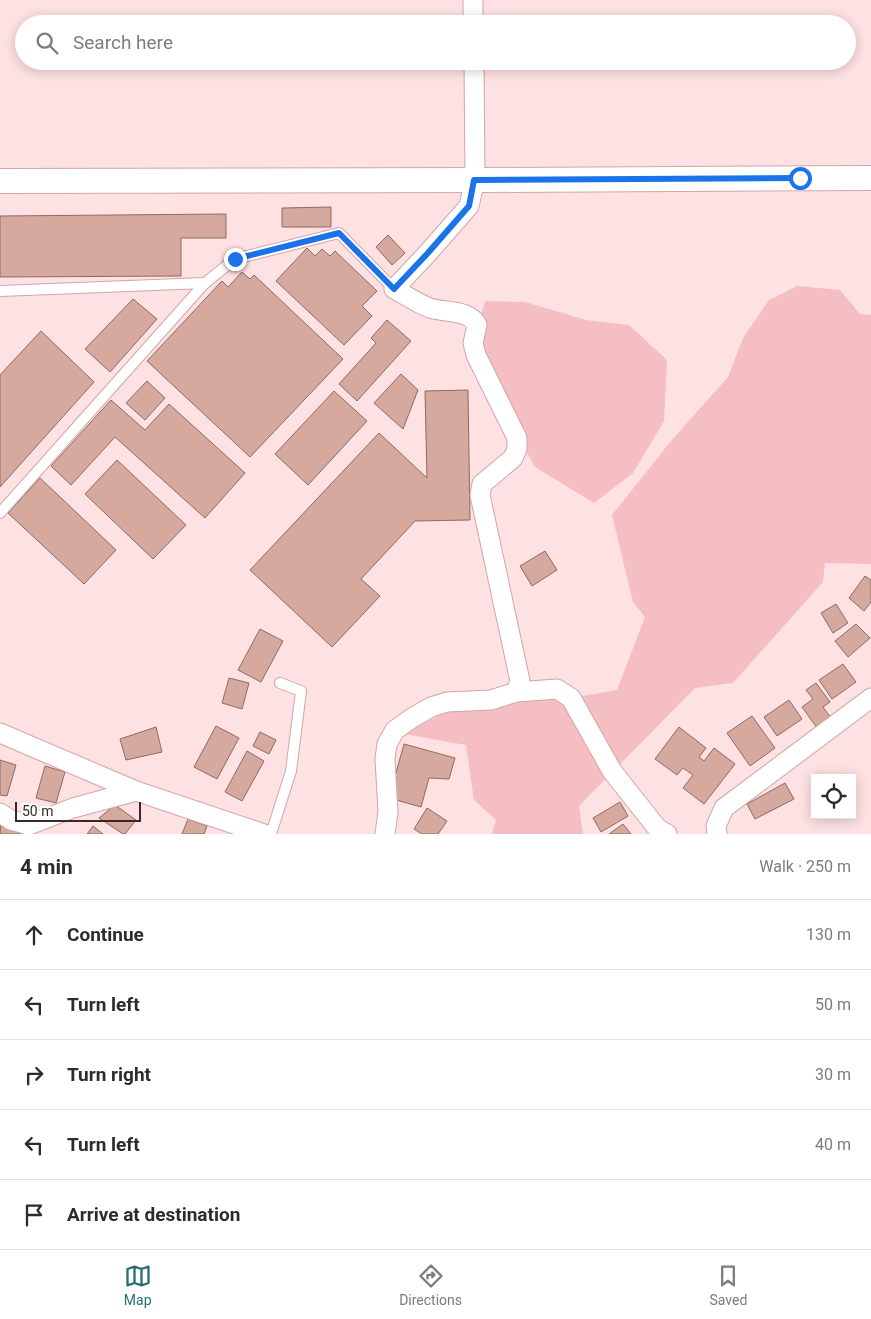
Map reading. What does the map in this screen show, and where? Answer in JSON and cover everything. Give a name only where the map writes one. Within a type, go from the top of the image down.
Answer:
[{"type":"street","points":[[473,0],[473,15]]},
{"type":"street","points":[[474,70],[474,180],[469,206],[394,289],[430,308],[467,315],[475,320],[477,325],[473,343],[476,355],[517,438],[517,449],[513,458],[482,484],[480,496],[520,681],[516,692]]},
{"type":"street","points":[[0,181],[871,178]]},
{"type":"street","points":[[385,834],[388,812],[385,759],[388,744],[395,730],[418,714],[447,702],[491,700],[516,692],[557,689],[571,698],[612,771],[657,828],[667,834]]},
{"type":"street","points":[[717,834],[716,826],[724,808],[871,698]]},
{"type":"street","points":[[0,733],[136,791],[264,834]]},
{"type":"street","points":[[0,813],[11,820],[29,825],[73,808],[136,791]]},
{"type":"lane","points":[[0,514],[205,283],[235,259],[339,233],[394,289]]},
{"type":"lane","points":[[0,291],[205,283]]},
{"type":"lane","points":[[271,834],[291,771],[301,691],[280,683]]},
{"type":"shaded area","points":[[797,286],[840,290],[860,314],[871,315],[871,564],[825,563],[823,582],[733,683],[695,688],[579,806],[583,834],[492,834],[496,820],[474,800],[466,745],[404,734],[441,714],[518,698],[571,698],[617,690],[645,617],[633,602],[612,515],[671,441],[728,377],[743,338],[769,300]]},
{"type":"shaded area","points":[[485,301],[525,302],[586,320],[629,325],[667,360],[664,421],[633,473],[594,503],[535,467],[504,412],[476,333]]},
{"type":"building","points":[[331,207],[331,227],[282,227],[282,208]]},
{"type":"building","points":[[226,214],[226,238],[181,238],[181,276],[0,277],[0,216]]},
{"type":"building","points":[[388,235],[405,253],[392,265],[376,247]]},
{"type":"building","points":[[307,248],[315,256],[322,249],[330,256],[335,251],[377,291],[362,306],[372,316],[344,345],[276,281]]},
{"type":"building","points":[[242,272],[250,279],[254,275],[343,359],[250,457],[147,361],[222,281],[228,287]]},
{"type":"building","points":[[133,299],[157,319],[110,372],[85,349]]},
{"type":"building","points":[[387,320],[411,341],[357,401],[339,384],[376,343],[371,338]]},
{"type":"building","points":[[41,331],[94,382],[0,487],[0,375]]},
{"type":"building","points":[[401,374],[418,390],[403,429],[374,403]]},
{"type":"building","points":[[147,381],[165,398],[145,420],[126,403]]},
{"type":"building","points":[[468,390],[470,520],[415,521],[361,579],[380,596],[332,647],[250,570],[379,433],[427,478],[425,391]]},
{"type":"building","points":[[334,391],[367,421],[308,485],[275,454]]},
{"type":"building","points":[[111,400],[145,430],[169,404],[245,473],[205,518],[115,437],[71,485],[51,466]]},
{"type":"building","points":[[117,460],[186,525],[153,559],[85,494]]},
{"type":"building","points":[[40,478],[116,550],[84,584],[8,513]]},
{"type":"building","points":[[545,551],[557,570],[532,586],[520,566]]},
{"type":"building","points":[[865,576],[871,580],[871,602],[864,611],[849,598]]},
{"type":"building","points":[[836,604],[848,623],[833,633],[821,613]]},
{"type":"building","points":[[856,624],[870,638],[848,657],[835,641]]},
{"type":"building","points":[[260,629],[283,641],[261,682],[238,670]]},
{"type":"building","points":[[843,664],[856,682],[832,699],[819,680]]},
{"type":"building","points":[[229,678],[249,683],[242,709],[222,703]]},
{"type":"building","points":[[816,683],[830,702],[823,707],[831,718],[817,728],[802,707],[813,699],[806,690]]},
{"type":"building","points":[[789,700],[802,719],[777,736],[764,717]]},
{"type":"building","points":[[752,716],[775,748],[750,766],[727,733]]},
{"type":"building","points":[[216,726],[239,738],[217,779],[194,767]]},
{"type":"building","points":[[156,727],[162,752],[126,760],[120,739]]},
{"type":"building","points":[[679,727],[706,748],[699,757],[704,761],[714,748],[735,764],[704,804],[683,788],[693,775],[683,768],[677,775],[655,759]]},
{"type":"building","points":[[260,732],[276,740],[269,754],[253,746]]},
{"type":"building","points":[[404,744],[455,758],[449,779],[429,778],[421,807],[389,798]]},
{"type":"building","points":[[247,751],[264,761],[242,801],[225,792]]},
{"type":"building","points":[[0,760],[16,765],[7,796],[0,795]]},
{"type":"building","points":[[45,766],[65,772],[56,803],[36,798]]},
{"type":"building","points":[[785,783],[794,799],[755,819],[747,804]]},
{"type":"building","points":[[620,802],[628,816],[601,832],[593,818]]},
{"type":"building","points":[[115,805],[136,820],[125,834],[99,818]]},
{"type":"building","points":[[427,808],[447,821],[438,834],[422,834],[414,829]]},
{"type":"building","points":[[188,819],[207,826],[204,834],[182,834]]},
{"type":"building","points":[[1,822],[20,833],[20,834],[0,834]]},
{"type":"building","points":[[623,824],[631,834],[609,834]]},
{"type":"building","points":[[93,826],[103,834],[87,834]]},
{"type":"route","points":[[235,259],[339,233],[394,289],[469,206],[474,180],[800,178]]}]
